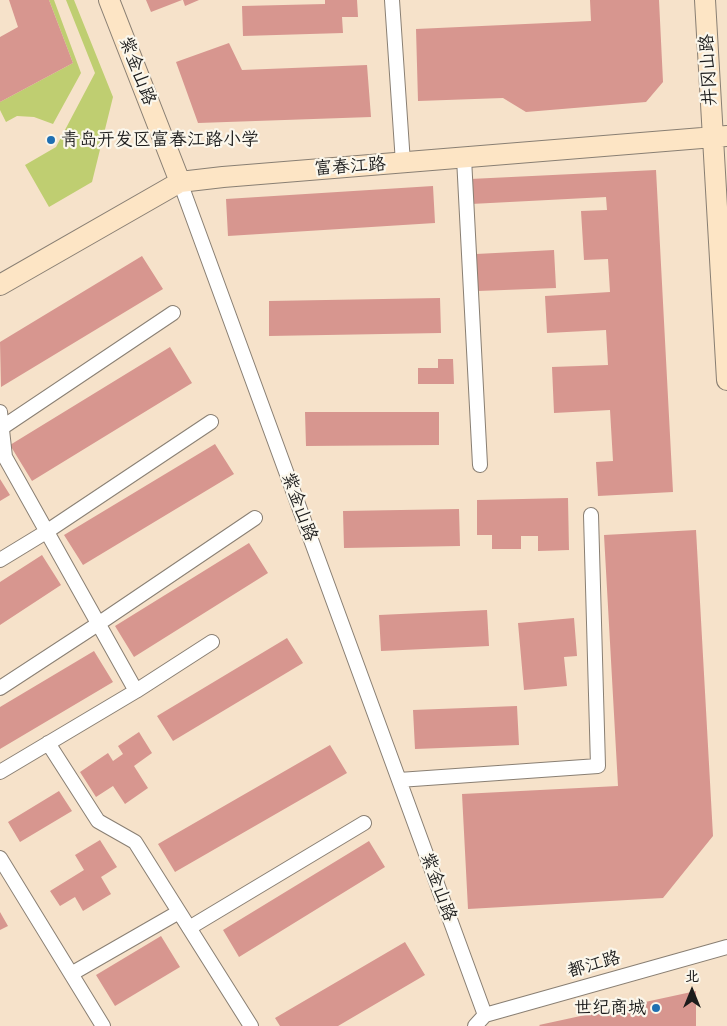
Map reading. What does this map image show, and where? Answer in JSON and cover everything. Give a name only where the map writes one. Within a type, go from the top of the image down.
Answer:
[{"type":"street","name":"紫金山路","points":[[109,0],[180,182],[485,1015]]},
{"type":"street","points":[[392,0],[403,163]]},
{"type":"street","name":"井冈山路","points":[[705,0],[720,136],[727,380]]},
{"type":"street","name":"富春江路","points":[[0,285],[180,182],[720,136]]},
{"type":"street","points":[[464,158],[480,465]]},
{"type":"street","points":[[1,428],[173,313]]},
{"type":"street","points":[[0,412],[5,457],[136,691]]},
{"type":"street","points":[[0,560],[46,532],[211,422]]},
{"type":"street","points":[[399,780],[598,766],[591,515]]},
{"type":"street","points":[[0,688],[255,518]]},
{"type":"street","points":[[0,772],[136,691],[212,642]]},
{"type":"street","points":[[48,743],[98,821],[135,842],[251,1026]]},
{"type":"street","points":[[189,928],[364,823]]},
{"type":"street","points":[[2,864],[103,1026]]},
{"type":"street","points":[[71,974],[179,912]]},
{"type":"street","name":"都江路","points":[[485,1015],[727,947]]},
{"type":"street","points":[[475,1026],[485,1015]]},
{"type":"green space","points":[[49,0],[54,0],[81,73],[53,124],[34,117],[17,116],[6,122],[0,110],[0,102],[73,63]]},
{"type":"green space","points":[[66,0],[74,0],[113,97],[92,182],[49,207],[25,165],[56,147],[95,73]]},
{"type":"building","points":[[9,0],[49,0],[73,63],[0,102],[0,37],[18,27]]},
{"type":"building","points":[[146,0],[182,0],[151,12]]},
{"type":"building","points":[[183,0],[199,0],[185,6]]},
{"type":"building","points":[[325,0],[357,0],[358,17],[342,17],[343,33],[243,36],[242,6],[325,4]]},
{"type":"building","points":[[590,0],[659,0],[663,82],[646,102],[526,112],[503,98],[418,101],[416,29],[591,21]]},
{"type":"building","points":[[229,43],[242,70],[367,65],[371,117],[198,123],[176,62]]},
{"type":"building","points":[[656,170],[673,492],[598,496],[596,462],[613,461],[610,410],[554,413],[552,367],[608,365],[606,330],[547,333],[545,296],[610,292],[608,259],[584,260],[581,211],[607,210],[606,197],[471,204],[470,179]]},
{"type":"building","points":[[433,186],[435,223],[228,236],[226,199]]},
{"type":"building","points":[[554,250],[556,288],[478,291],[476,254]]},
{"type":"building","points":[[142,256],[163,289],[1,387],[0,342]]},
{"type":"building","points":[[440,298],[441,333],[269,336],[269,301]]},
{"type":"building","points":[[170,347],[192,383],[32,481],[10,445]]},
{"type":"building","points":[[438,359],[453,359],[454,384],[418,384],[418,368],[438,368]]},
{"type":"building","points":[[305,412],[439,412],[439,445],[306,446]]},
{"type":"building","points":[[215,444],[234,474],[83,565],[64,535]]},
{"type":"building","points":[[0,479],[10,495],[0,501]]},
{"type":"building","points":[[568,498],[569,550],[538,551],[538,536],[521,536],[521,549],[492,549],[492,535],[477,535],[477,500]]},
{"type":"building","points":[[459,509],[460,546],[344,548],[343,511]]},
{"type":"building","points":[[696,530],[713,836],[663,898],[468,909],[462,794],[618,786],[604,535]]},
{"type":"building","points":[[249,543],[268,573],[134,657],[115,626]]},
{"type":"building","points":[[42,555],[61,585],[0,625],[0,582]]},
{"type":"building","points":[[487,610],[489,646],[381,651],[379,615]]},
{"type":"building","points":[[574,618],[577,656],[564,657],[567,686],[524,690],[518,623]]},
{"type":"building","points":[[287,638],[303,663],[173,741],[157,716]]},
{"type":"building","points":[[94,651],[113,682],[0,749],[0,707]]},
{"type":"building","points":[[517,706],[519,745],[415,749],[413,710]]},
{"type":"building","points":[[139,732],[152,753],[134,766],[148,788],[125,804],[113,786],[96,797],[80,772],[108,753],[113,761],[123,754],[118,746]]},
{"type":"building","points":[[330,745],[347,773],[175,872],[158,844]]},
{"type":"building","points":[[59,791],[72,811],[20,842],[8,822]]},
{"type":"building","points":[[100,840],[117,867],[101,877],[111,894],[83,911],[75,897],[60,906],[50,891],[84,870],[75,855]]},
{"type":"building","points":[[369,841],[385,867],[239,957],[223,930]]},
{"type":"building","points":[[0,912],[8,926],[0,930]]},
{"type":"building","points":[[161,936],[180,967],[115,1006],[96,975]]},
{"type":"building","points":[[405,942],[425,975],[338,1026],[280,1026],[275,1018]]},
{"type":"building","name":"世纪商城","points":[[696,991],[696,1026],[539,1025]]},
{"type":"place","name":"青岛开发区富春江路小学","points":[[51,140]]},
{"type":"place","name":"世纪商城","points":[[656,1008]]}]
